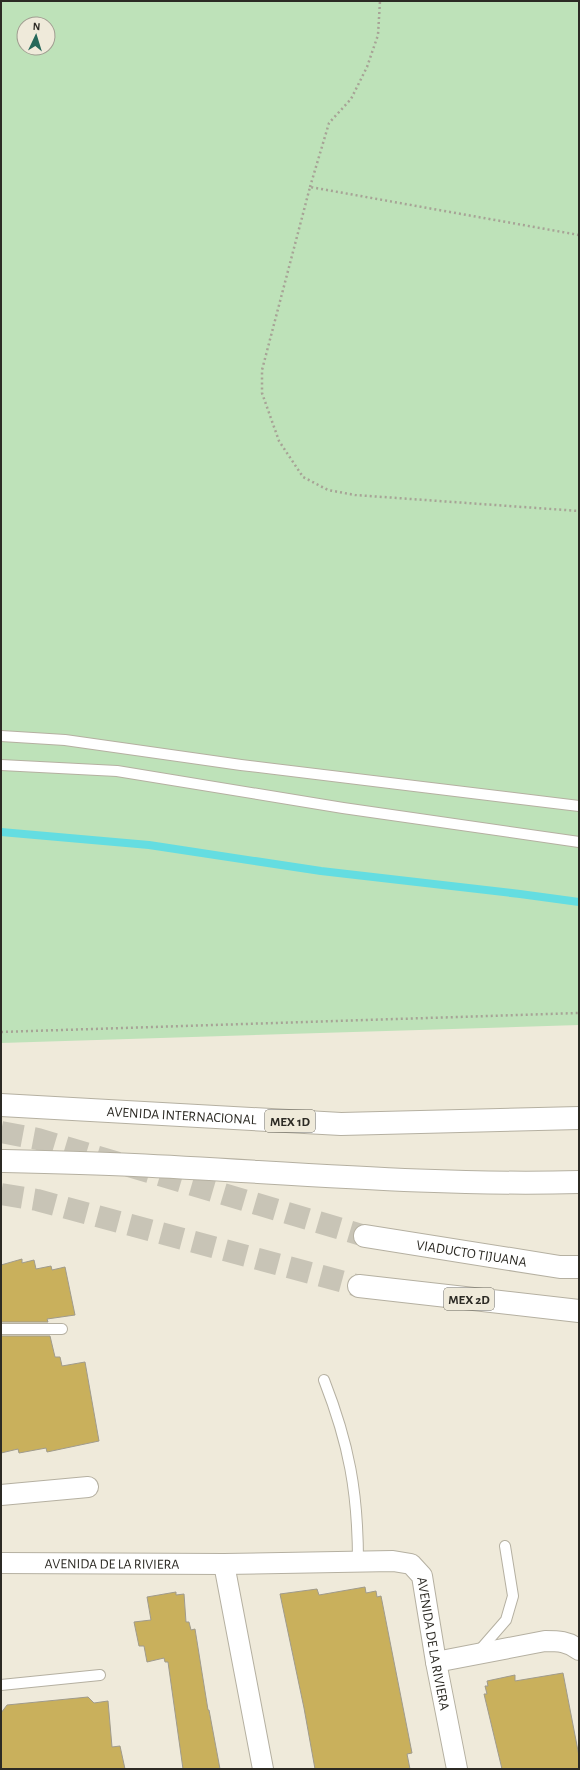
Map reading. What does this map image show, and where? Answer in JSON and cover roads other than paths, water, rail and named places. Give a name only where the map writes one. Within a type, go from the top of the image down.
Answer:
[{"type":"highway","name":"AVENIDA INTERNACIONAL","points":[[1,1105],[341,1124],[579,1118]]},
{"type":"highway","points":[[1,1161],[134,1165],[313,1176],[531,1183],[579,1182]]},
{"type":"highway","name":"VIADUCTO TIJUANA","points":[[365,1236],[579,1268]]},
{"type":"highway","name":"MEX 2D","points":[[359,1286],[579,1311]]},
{"type":"street","points":[[1,1495],[88,1487]]},
{"type":"street","name":"AVENIDA DE LA RIVIERA","points":[[1,1564],[224,1564],[393,1561],[406,1563],[415,1568],[422,1576],[436,1662],[457,1769]]},
{"type":"street","points":[[224,1564],[263,1769]]},
{"type":"street","points":[[436,1662],[553,1641],[561,1641],[572,1644],[579,1650]]},
{"type":"lane","points":[[1,736],[65,740],[241,766],[579,806]]},
{"type":"lane","points":[[1,765],[117,771],[343,808],[579,842]]},
{"type":"lane","points":[[1,1329],[62,1329]]},
{"type":"lane","points":[[324,1380],[338,1414],[350,1465],[358,1524],[358,1562]]},
{"type":"lane","points":[[476,1654],[506,1620],[513,1596],[505,1546]]},
{"type":"lane","points":[[1,1685],[100,1675]]},
{"type":"waterway","points":[[1,832],[149,845],[321,871],[579,902]]},
{"type":"tunnel","points":[[1,1132],[38,1139],[365,1236]]},
{"type":"tunnel","points":[[1,1194],[37,1200],[359,1286]]}]
